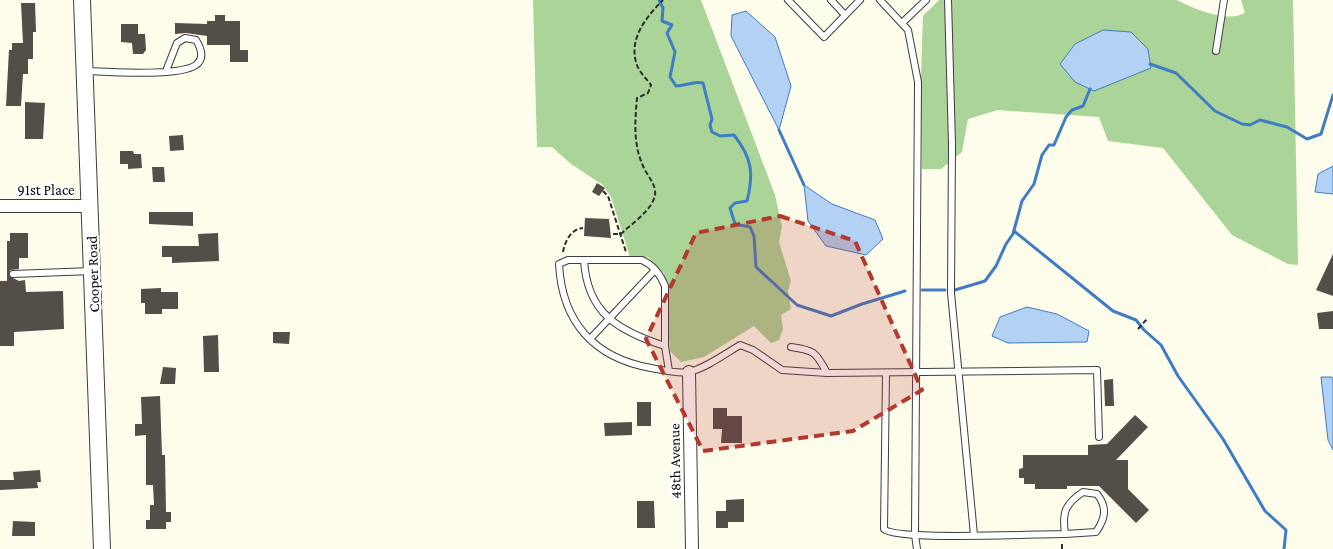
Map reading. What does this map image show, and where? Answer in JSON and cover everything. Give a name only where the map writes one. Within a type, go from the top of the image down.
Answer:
[{"type":"street","name":"Cooper Road","points":[[82,0],[102,549]]},
{"type":"street","name":"91st Place","points":[[0,206],[91,206]]},
{"type":"street","name":"48th Avenue","points":[[689,372],[692,549]]},
{"type":"lane","points":[[788,0],[824,37],[860,0]]},
{"type":"lane","points":[[831,0],[846,15]]},
{"type":"lane","points":[[880,0],[908,30],[918,82],[915,535],[918,549]]},
{"type":"lane","points":[[902,24],[926,0]]},
{"type":"lane","points":[[948,0],[952,144],[951,293],[974,535]]},
{"type":"lane","points":[[1216,51],[1224,0]]},
{"type":"lane","points":[[85,71],[166,71],[196,64],[201,57],[201,48],[196,40],[185,38],[177,44],[166,71]]},
{"type":"lane","points":[[669,371],[665,346],[665,286],[663,279],[648,263],[642,260],[568,260],[559,264],[560,288],[569,310],[582,332],[603,351],[637,366],[669,371],[689,372],[722,357],[740,345],[753,350],[782,370],[827,373],[917,373],[959,370],[1097,370],[1099,437]]},
{"type":"lane","points":[[584,260],[585,279],[592,298],[608,319],[619,329],[665,346]]},
{"type":"lane","points":[[590,339],[654,270]]},
{"type":"lane","points":[[13,274],[93,271]]},
{"type":"lane","points":[[791,347],[810,349],[819,357],[827,373]]},
{"type":"lane","points":[[886,373],[884,529],[887,533],[974,535],[1065,534],[1096,532],[1103,522],[1105,511],[1102,501],[1097,494],[1083,492],[1070,501],[1064,513],[1065,534]]},
{"type":"path","points":[[613,234],[621,234],[646,212],[654,200],[653,181],[643,166],[635,141],[637,98],[648,93],[651,85],[635,61],[636,39],[649,14],[663,0]]},
{"type":"path","points":[[604,191],[608,196],[628,260]]},
{"type":"path","points":[[562,263],[563,249],[568,238],[574,230],[583,228]]},
{"type":"path","points":[[1138,329],[1147,319]]},
{"type":"highlighted area","points":[[780,216],[855,241],[922,390],[853,431],[703,451],[646,339],[696,233]]},
{"type":"green space","points":[[533,0],[701,0],[775,195],[782,227],[779,242],[791,281],[788,291],[791,309],[781,315],[783,329],[779,340],[771,343],[754,326],[704,357],[681,362],[670,351],[664,273],[648,257],[630,257],[611,197],[603,185],[571,164],[552,147],[537,147]]},
{"type":"green space","points":[[939,0],[1177,0],[1210,14],[1237,16],[1245,13],[1241,0],[1293,0],[1298,265],[1288,264],[1232,235],[1163,148],[1108,141],[1099,117],[998,110],[968,119],[962,152],[941,169],[922,169],[921,75],[923,16]]},
{"type":"water","points":[[746,11],[775,37],[791,86],[779,130],[731,36],[732,15]]},
{"type":"water","points":[[1103,30],[1131,32],[1148,49],[1151,68],[1094,91],[1075,82],[1060,64],[1075,44]]},
{"type":"water","points":[[1333,166],[1333,194],[1315,192],[1318,174]]},
{"type":"water","points":[[804,185],[832,204],[875,220],[883,239],[866,255],[826,246],[808,221]]},
{"type":"water","points":[[1027,307],[1057,314],[1089,331],[1087,342],[1008,343],[992,336],[1000,317]]},
{"type":"water","points":[[1321,377],[1332,377],[1333,379],[1333,450],[1328,440]]},
{"type":"building","points":[[21,3],[35,3],[36,32],[33,32],[33,59],[28,59],[28,74],[23,74],[21,106],[6,106],[9,50],[12,50],[12,43],[23,43]]},
{"type":"building","points":[[215,15],[225,15],[225,21],[240,21],[240,50],[248,50],[248,62],[230,62],[230,45],[207,45],[207,36],[186,33],[175,34],[175,23],[207,24],[207,21],[215,21]]},
{"type":"building","points":[[121,24],[138,24],[138,34],[145,34],[146,50],[143,54],[133,54],[132,43],[121,42]]},
{"type":"building","points":[[25,102],[45,103],[43,139],[25,139]]},
{"type":"building","points":[[183,135],[184,150],[170,151],[169,136]]},
{"type":"building","points":[[120,151],[133,151],[134,154],[141,154],[142,168],[128,169],[128,164],[120,164]]},
{"type":"building","points":[[152,167],[164,167],[165,182],[153,182]]},
{"type":"building","points":[[597,183],[605,188],[599,196],[592,192]]},
{"type":"building","points":[[149,212],[193,212],[193,226],[149,224]]},
{"type":"building","points":[[585,218],[609,219],[611,238],[584,236]]},
{"type":"building","points":[[10,233],[28,233],[28,258],[19,258],[19,269],[10,270],[9,276],[19,281],[25,280],[26,292],[63,291],[64,329],[14,332],[14,346],[0,346],[0,281],[7,281],[7,241],[10,241]]},
{"type":"building","points":[[218,233],[219,261],[172,263],[172,257],[162,257],[162,246],[199,246],[198,234]]},
{"type":"building","points":[[1333,254],[1333,296],[1316,290]]},
{"type":"building","points":[[161,288],[161,292],[178,292],[178,309],[162,309],[162,314],[145,314],[145,303],[141,303],[141,289]]},
{"type":"building","points":[[1333,311],[1333,329],[1319,329],[1317,313]]},
{"type":"building","points":[[273,332],[290,332],[289,344],[273,343]]},
{"type":"building","points":[[218,335],[219,372],[204,372],[203,336]]},
{"type":"building","points":[[163,367],[176,368],[175,384],[160,384]]},
{"type":"building","points":[[1113,379],[1114,406],[1105,406],[1104,380]]},
{"type":"building","points":[[160,396],[162,455],[165,455],[166,512],[171,512],[171,522],[166,522],[166,529],[146,529],[146,520],[150,520],[150,505],[154,505],[153,485],[146,485],[146,435],[135,436],[135,424],[142,424],[141,397]]},
{"type":"building","points":[[637,402],[651,402],[651,426],[637,426]]},
{"type":"building","points":[[713,408],[727,408],[727,416],[742,416],[742,443],[721,443],[722,429],[713,429]]},
{"type":"building","points":[[1135,415],[1148,427],[1116,460],[1128,460],[1128,489],[1149,510],[1136,523],[1099,486],[1035,489],[1035,484],[1024,484],[1024,478],[1019,478],[1019,469],[1023,468],[1023,455],[1088,455],[1088,445],[1107,444]]},
{"type":"building","points":[[632,422],[632,435],[605,436],[604,423]]},
{"type":"building","points":[[40,470],[41,482],[37,482],[38,488],[0,490],[0,480],[14,480],[13,472]]},
{"type":"building","points":[[744,499],[744,522],[728,522],[728,528],[716,528],[716,511],[726,511],[726,500]]},
{"type":"building","points":[[637,501],[654,501],[655,528],[637,528]]},
{"type":"building","points":[[13,521],[35,522],[35,536],[12,536]]},
{"type":"waterway","points":[[659,0],[663,8],[662,21],[672,25],[667,33],[675,52],[670,77],[676,86],[703,83],[712,119],[710,125],[712,132],[720,136],[734,135],[748,159],[751,174],[747,201],[735,203],[730,208],[735,224],[750,227],[754,236],[756,267],[797,305],[831,316],[905,291]]},
{"type":"waterway","points":[[1150,64],[1176,73],[1215,111],[1242,124],[1250,125],[1260,120],[1287,127],[1307,139],[1321,134],[1333,95]]},
{"type":"waterway","points":[[955,290],[985,281],[996,266],[1013,234],[1022,201],[1034,184],[1042,155],[1049,145],[1054,145],[1066,117],[1072,110],[1083,106],[1090,89]]},
{"type":"waterway","points":[[779,130],[804,185]]},
{"type":"waterway","points":[[1014,231],[1113,311],[1136,320],[1161,345],[1178,376],[1223,439],[1265,511],[1286,530],[1284,549]]},
{"type":"waterway","points":[[922,290],[945,290]]}]
